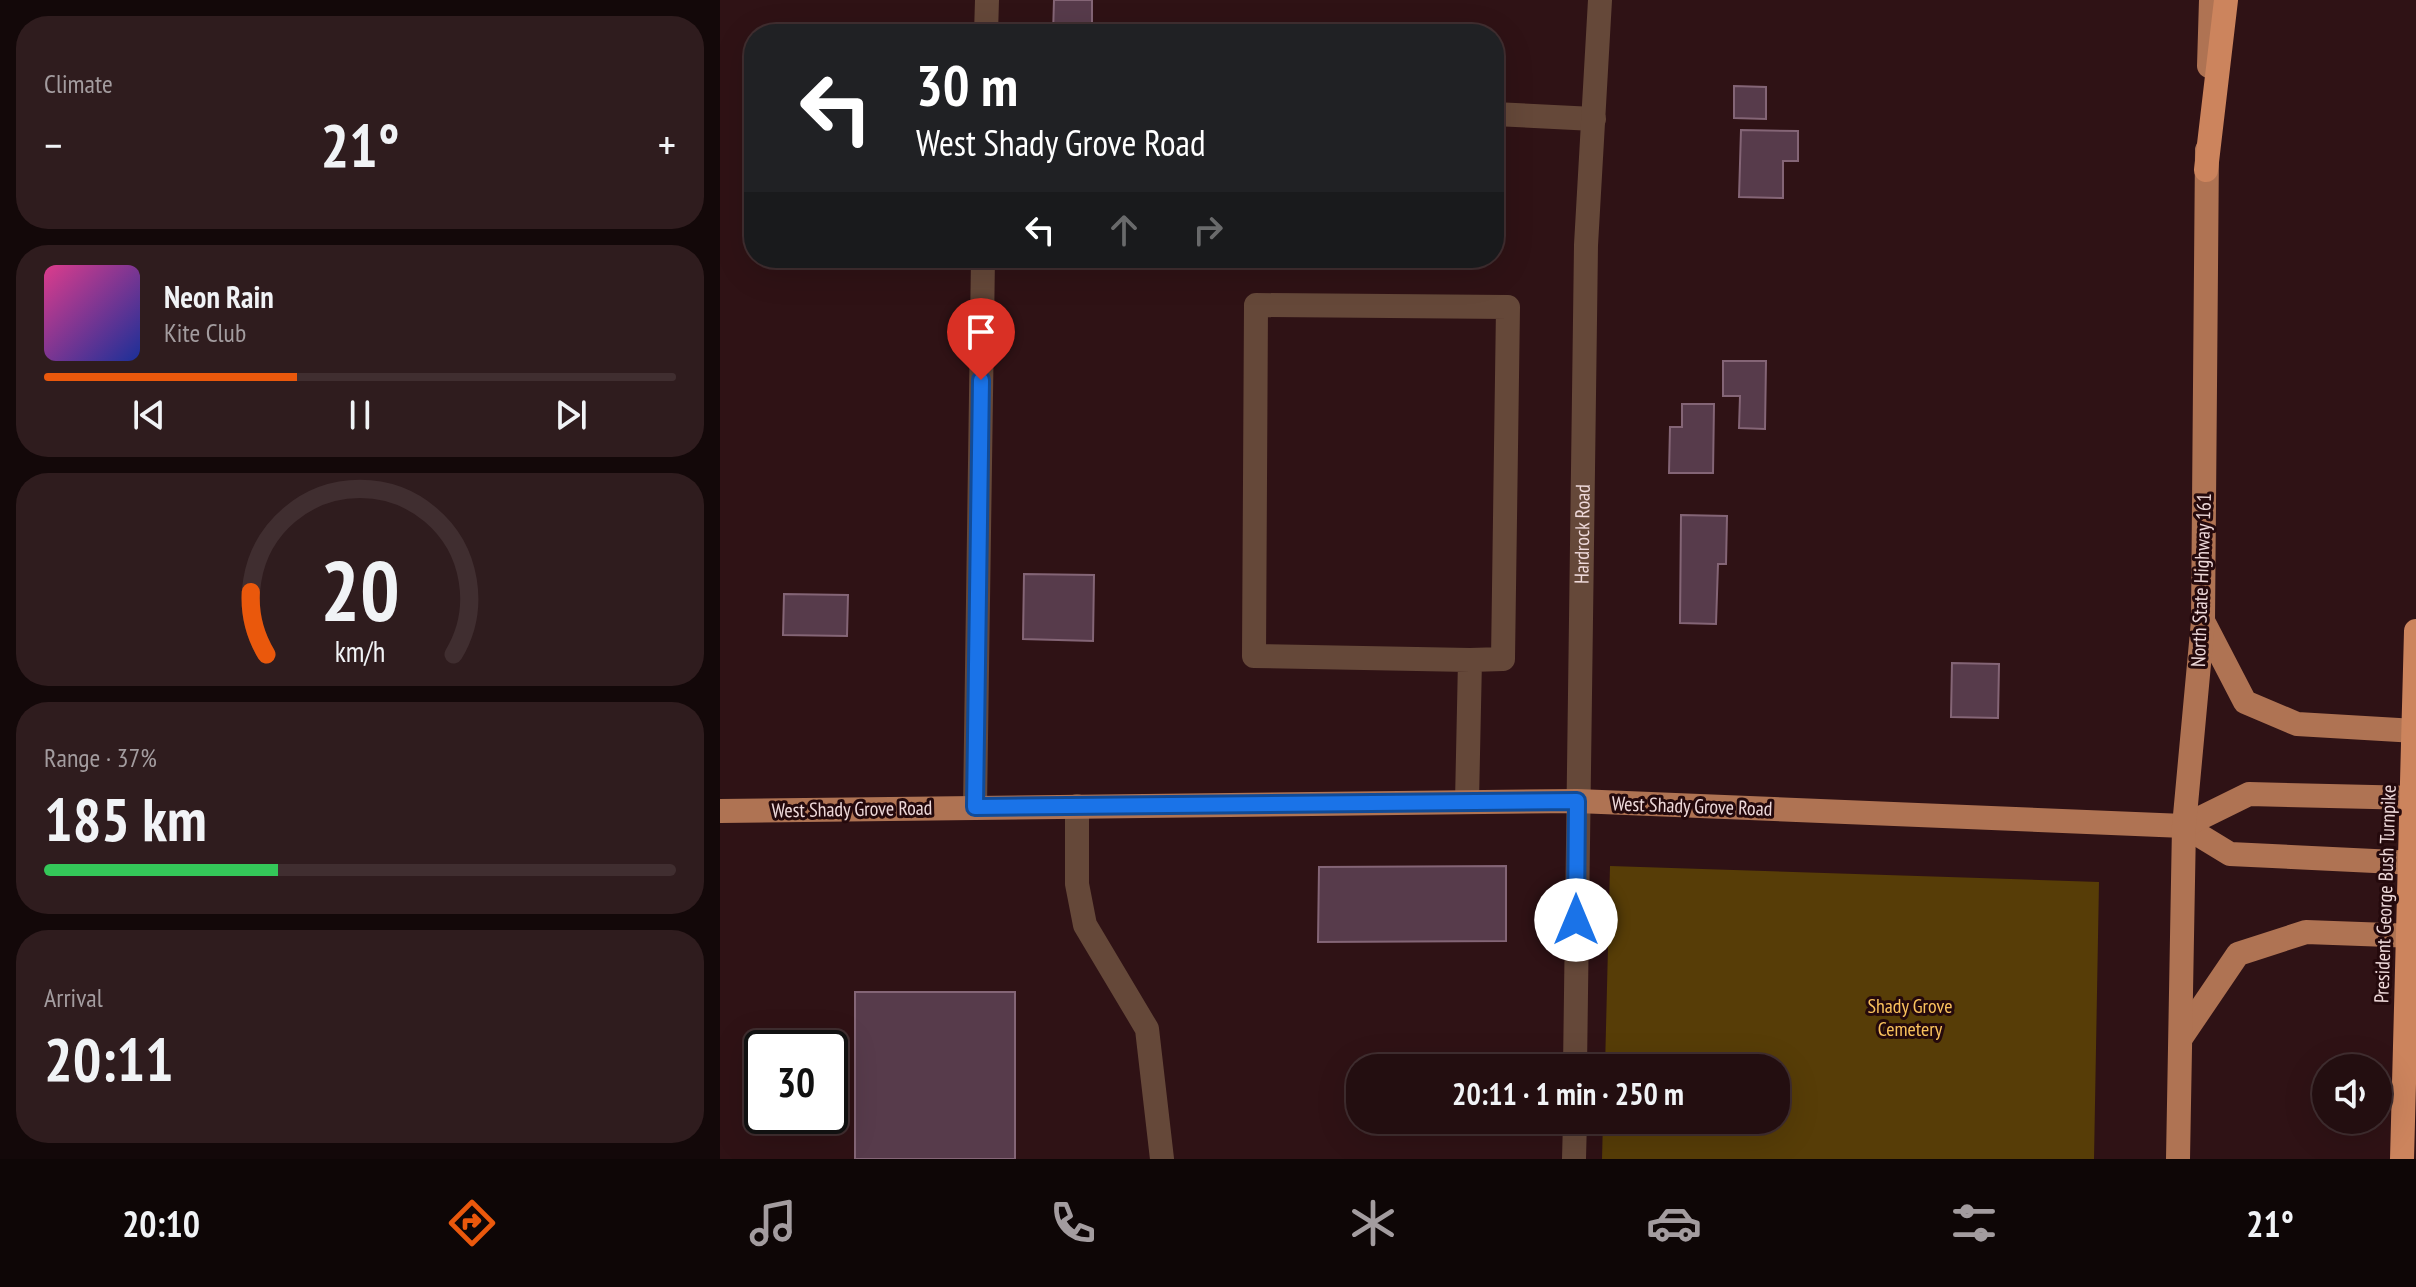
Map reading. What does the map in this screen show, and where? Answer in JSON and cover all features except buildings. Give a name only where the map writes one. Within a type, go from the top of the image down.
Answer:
[{"type":"highway","points":[[2206,170],[2226,0]]},
{"type":"highway","name":"President George Bush Turnpike","points":[[2402,1159],[2416,631]]},
{"type":"main road","name":"North State Highway 161","points":[[2178,1159],[2184,826],[2203,621],[2206,170],[2211,0]]},
{"type":"main road","points":[[2203,621],[2245,702],[2297,724],[2416,731]]},
{"type":"main road","name":"West Shady Grove Road","points":[[720,811],[1577,801],[2184,826],[2249,794],[2416,798]]},
{"type":"main road","name":"West Shady Grove Road","points":[[2184,826],[2230,854],[2416,863]]},
{"type":"main road","points":[[2181,1038],[2238,954],[2306,932],[2416,936]]},
{"type":"street","points":[[986,24],[987,0]]},
{"type":"street","name":"Hardrock Road","points":[[1575,1054],[1586,245],[1600,0]]},
{"type":"street","points":[[1504,114],[1594,119]]},
{"type":"street","points":[[975,807],[983,268]]},
{"type":"street","points":[[1256,305],[1508,307],[1503,659],[1470,660],[1254,656],[1256,305]]},
{"type":"street","points":[[1467,802],[1470,660]]},
{"type":"street","points":[[1077,806],[1077,884],[1085,925],[1147,1029],[1162,1159]]},
{"type":"street","points":[[1574,1159],[1575,1134]]},
{"type":"green space","name":"Shady Grove Cemetery","points":[[1610,866],[2099,882],[2094,1159],[1602,1159],[1603,1134],[1790,1134],[1790,1054],[1605,1054]]},
{"type":"route","points":[[981,380],[975,807],[1577,801],[1576,920]]}]
